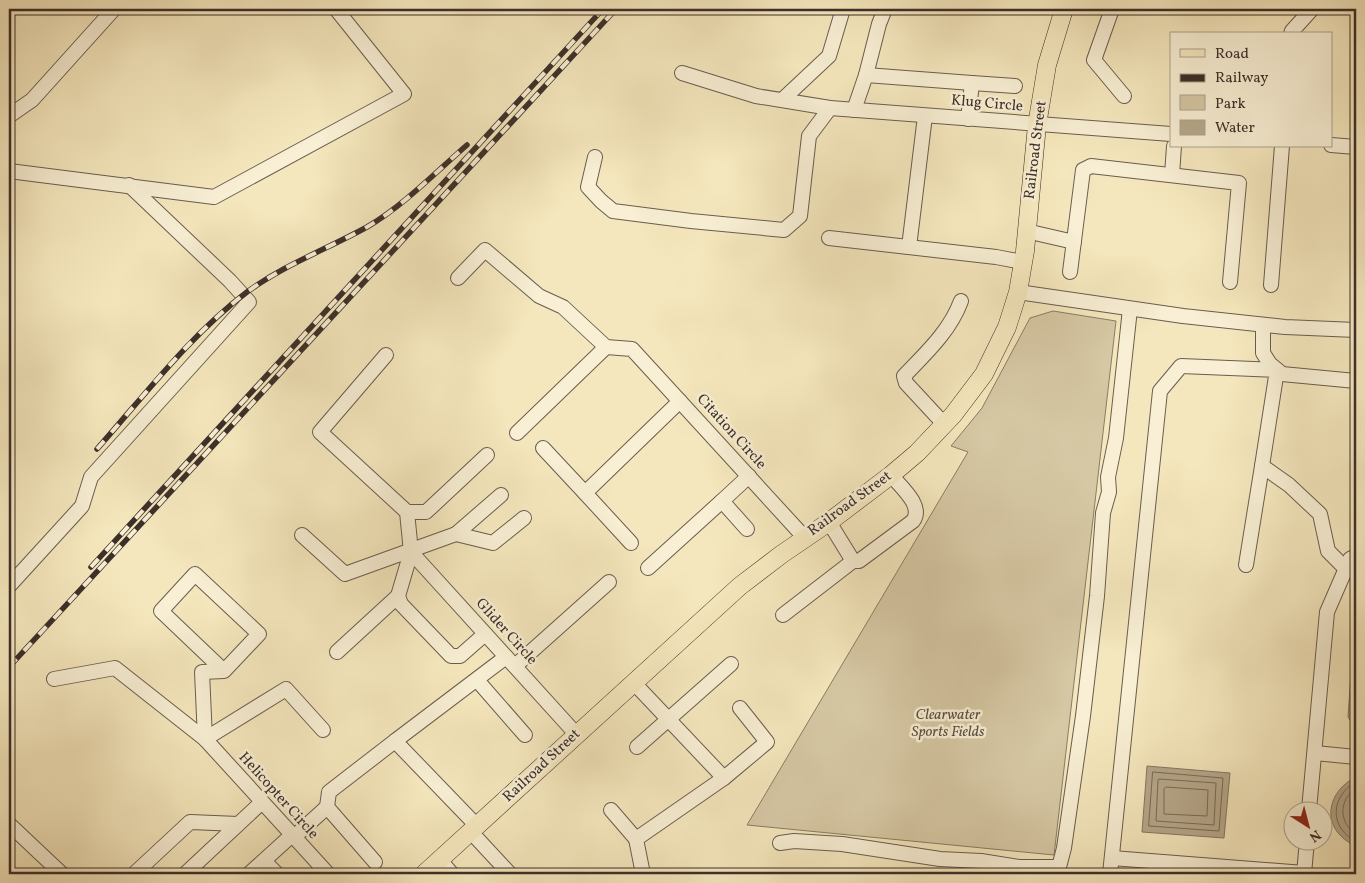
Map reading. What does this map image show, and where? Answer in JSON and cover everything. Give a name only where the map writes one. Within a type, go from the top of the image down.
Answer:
[{"type":"main road","name":"Railroad Street","points":[[424,874],[740,586],[829,522],[917,453],[953,415],[984,374],[1007,326],[1018,292],[1023,262],[1037,125],[1047,65],[1064,9]]},
{"type":"street","points":[[9,116],[32,100],[114,9]]},
{"type":"street","points":[[9,170],[214,197],[404,94],[336,9]]},
{"type":"street","points":[[782,100],[829,56],[843,9]]},
{"type":"street","points":[[854,110],[885,9]]},
{"type":"street","points":[[1112,9],[1094,60],[1124,96]]},
{"type":"street","points":[[1292,32],[1312,9]]},
{"type":"street","name":"Klug Circle","points":[[682,73],[756,96],[830,108],[1170,134]]},
{"type":"street","points":[[866,75],[1015,86]]},
{"type":"street","points":[[968,119],[972,84]]},
{"type":"street","points":[[595,157],[588,187],[601,201],[613,210],[691,221],[784,230],[800,216],[809,136],[830,108]]},
{"type":"street","points":[[909,247],[925,116]]},
{"type":"street","points":[[1332,145],[1356,147]]},
{"type":"street","points":[[1172,175],[1174,148]]},
{"type":"street","points":[[1270,285],[1282,148]]},
{"type":"street","points":[[1070,272],[1083,170],[1091,166],[1239,183],[1230,282]]},
{"type":"street","points":[[9,586],[82,506],[91,477],[249,302],[230,281],[129,186]]},
{"type":"street","points":[[1026,231],[1074,242]]},
{"type":"street","points":[[829,238],[996,257],[1023,262]]},
{"type":"street","points":[[458,278],[485,250],[539,296],[563,307],[606,347],[517,433]]},
{"type":"street","points":[[1018,292],[1130,309],[1263,324],[1356,330]]},
{"type":"street","points":[[944,424],[906,383],[904,376],[942,336],[956,315],[961,301]]},
{"type":"street","points":[[780,843],[794,841],[842,844],[940,859],[981,861],[1019,868],[1059,867],[1064,848],[1083,716],[1097,596],[1103,513],[1109,492],[1108,478],[1116,438],[1130,309]]},
{"type":"street","points":[[1263,324],[1263,353],[1270,364],[1282,374],[1356,381]]},
{"type":"street","name":"Citation Circle","points":[[606,347],[632,349],[805,538]]},
{"type":"street","points":[[336,652],[398,596],[411,552],[406,512],[320,432],[386,355]]},
{"type":"street","points":[[1110,874],[1160,391],[1181,366],[1277,370]]},
{"type":"street","points":[[1246,565],[1277,370]]},
{"type":"street","points":[[585,494],[680,401]]},
{"type":"street","points":[[542,448],[631,543]]},
{"type":"street","points":[[406,512],[426,512],[487,455]]},
{"type":"street","points":[[1262,466],[1289,485],[1320,514],[1328,551],[1351,570]]},
{"type":"street","points":[[783,615],[853,561],[859,561],[914,522],[917,509],[914,502],[891,475]]},
{"type":"street","points":[[648,568],[749,476]]},
{"type":"street","points":[[302,535],[345,574],[411,552],[456,534],[501,495]]},
{"type":"street","points":[[722,501],[747,529]]},
{"type":"street","points":[[456,534],[493,543],[524,518]]},
{"type":"street","points":[[829,522],[853,561]]},
{"type":"street","name":"Glider Circle","points":[[411,552],[576,735]]},
{"type":"street","points":[[1311,800],[1327,612],[1351,570],[1350,559],[1356,556]]},
{"type":"street","points":[[224,671],[160,612],[195,574],[259,634],[224,671],[202,672],[205,739],[286,689],[323,730]]},
{"type":"street","points":[[249,874],[327,807],[329,792],[477,680],[510,662],[609,582]]},
{"type":"street","points":[[398,596],[401,604],[451,656],[460,656],[485,634]]},
{"type":"street","points":[[637,748],[731,664]]},
{"type":"street","name":"Helicopter Circle","points":[[54,680],[115,668],[205,739],[328,874]]},
{"type":"street","points":[[477,680],[525,734]]},
{"type":"street","points":[[634,683],[724,778]]},
{"type":"street","points":[[636,839],[724,778],[768,742],[740,708]]},
{"type":"street","points":[[396,741],[474,829],[510,874]]},
{"type":"street","points":[[1314,753],[1356,756]]},
{"type":"street","points":[[185,874],[262,802]]},
{"type":"street","points":[[327,807],[375,862]]},
{"type":"street","points":[[610,810],[636,839],[642,874]]},
{"type":"street","points":[[134,874],[190,822],[238,824]]},
{"type":"street","points":[[9,824],[62,874]]},
{"type":"street","points":[[1112,858],[1304,874],[1306,850]]},
{"type":"street","points":[[264,860],[277,874]]},
{"type":"street","points":[[440,860],[452,874]]},
{"type":"green space","name":"Clearwater Sports Fields","points":[[1053,311],[1116,321],[1054,855],[747,825],[968,452],[951,446],[982,408],[1030,318]]},
{"type":"water","points":[[1356,600],[1356,730],[1348,717]]},
{"type":"water","points":[[1147,766],[1230,773],[1224,838],[1142,832]]},
{"type":"water","points":[[1356,777],[1356,846],[1337,831],[1332,822],[1333,802],[1345,784]]},
{"type":"railway","points":[[91,567],[603,9]]},
{"type":"railway","points":[[9,667],[616,9]]},
{"type":"railway","points":[[97,449],[168,367],[226,309],[261,282],[380,219],[406,199],[467,145]]}]
